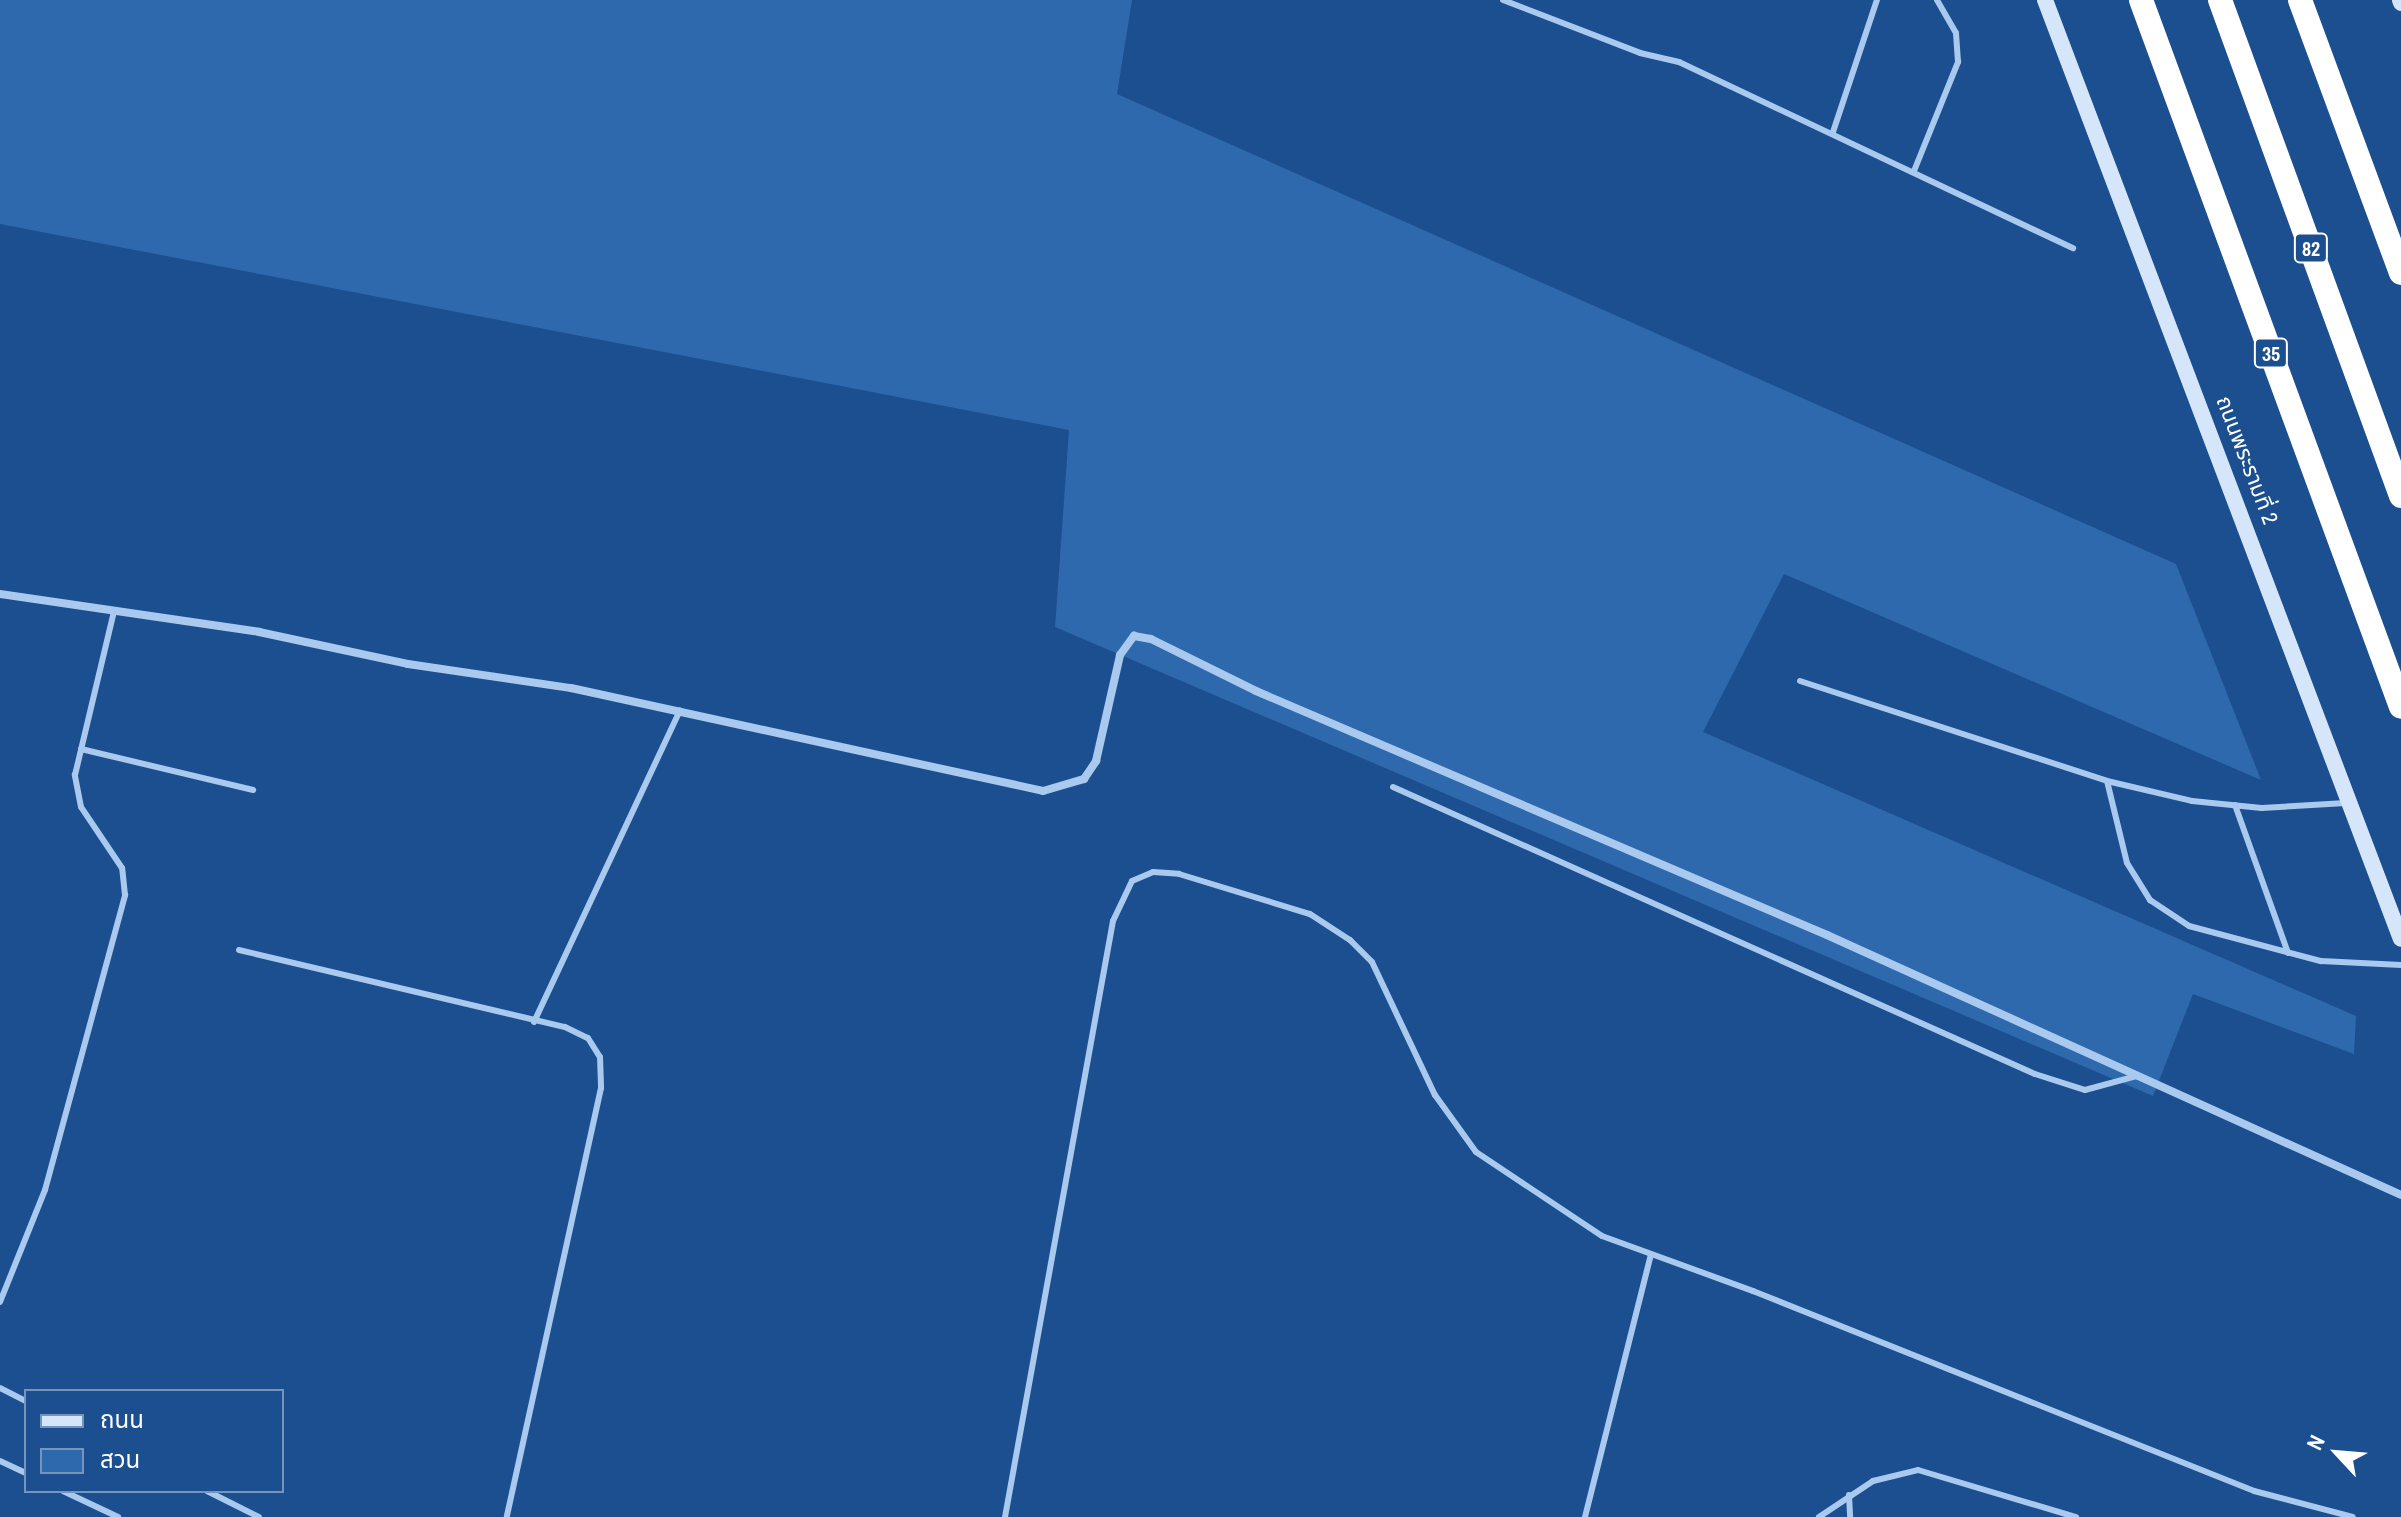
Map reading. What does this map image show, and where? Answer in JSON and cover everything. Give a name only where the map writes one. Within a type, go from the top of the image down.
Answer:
[{"type":"highway","name":"35","points":[[2141,0],[2401,707]]},
{"type":"highway","name":"82","points":[[2220,0],[2401,496]]},
{"type":"highway","points":[[2300,0],[2401,273]]},
{"type":"highway","points":[[2310,0],[2401,250]]},
{"type":"main road","name":"ถนนพระรามที่ 2","points":[[2045,0],[2401,939]]},
{"type":"street","points":[[0,594],[259,632],[408,664],[680,711],[1008,785],[1064,789],[1084,779],[1096,761],[1120,655],[1134,636],[1151,639],[1256,691],[1827,935],[2401,1195]]},
{"type":"lane","points":[[1503,0],[1609,42],[1679,62],[1833,132],[2073,248]]},
{"type":"lane","points":[[1833,132],[1877,0]]},
{"type":"lane","points":[[1914,171],[1958,62],[1956,33],[1937,0]]},
{"type":"lane","points":[[0,1302],[45,1190],[125,895],[122,868],[76,792],[81,749],[114,611]]},
{"type":"lane","points":[[1800,681],[2107,781],[2192,801],[2235,805],[2349,802]]},
{"type":"lane","points":[[534,1022],[680,711]]},
{"type":"lane","points":[[81,749],[253,790]]},
{"type":"lane","points":[[2107,781],[2127,863],[2150,900],[2189,926],[2321,961],[2401,965]]},
{"type":"lane","points":[[1393,787],[2035,1074],[2085,1090],[2137,1076]]},
{"type":"lane","points":[[2235,805],[2288,953]]},
{"type":"lane","points":[[1005,1517],[1113,921],[1132,881],[1153,872],[1179,874],[1310,914],[1350,940],[1372,962],[1435,1095],[1476,1152],[1602,1236],[2254,1491],[2353,1517]]},
{"type":"lane","points":[[239,950],[588,1038],[600,1057],[601,1088],[507,1517]]},
{"type":"lane","points":[[1585,1517],[1651,1254]]},
{"type":"lane","points":[[0,1388],[24,1400]]},
{"type":"lane","points":[[0,1461],[24,1472]]},
{"type":"lane","points":[[1819,1517],[1873,1481],[1918,1470],[2076,1517]]},
{"type":"lane","points":[[67,1493],[118,1517]]},
{"type":"lane","points":[[211,1493],[259,1517]]},
{"type":"lane","points":[[1849,1495],[1850,1517]]},
{"type":"green space","points":[[0,0],[1132,0],[1117,94],[2176,564],[2261,780],[1784,574],[1703,732],[2356,1016],[2354,1054],[2193,994],[2153,1096],[1055,627],[1069,430],[0,224]]}]
